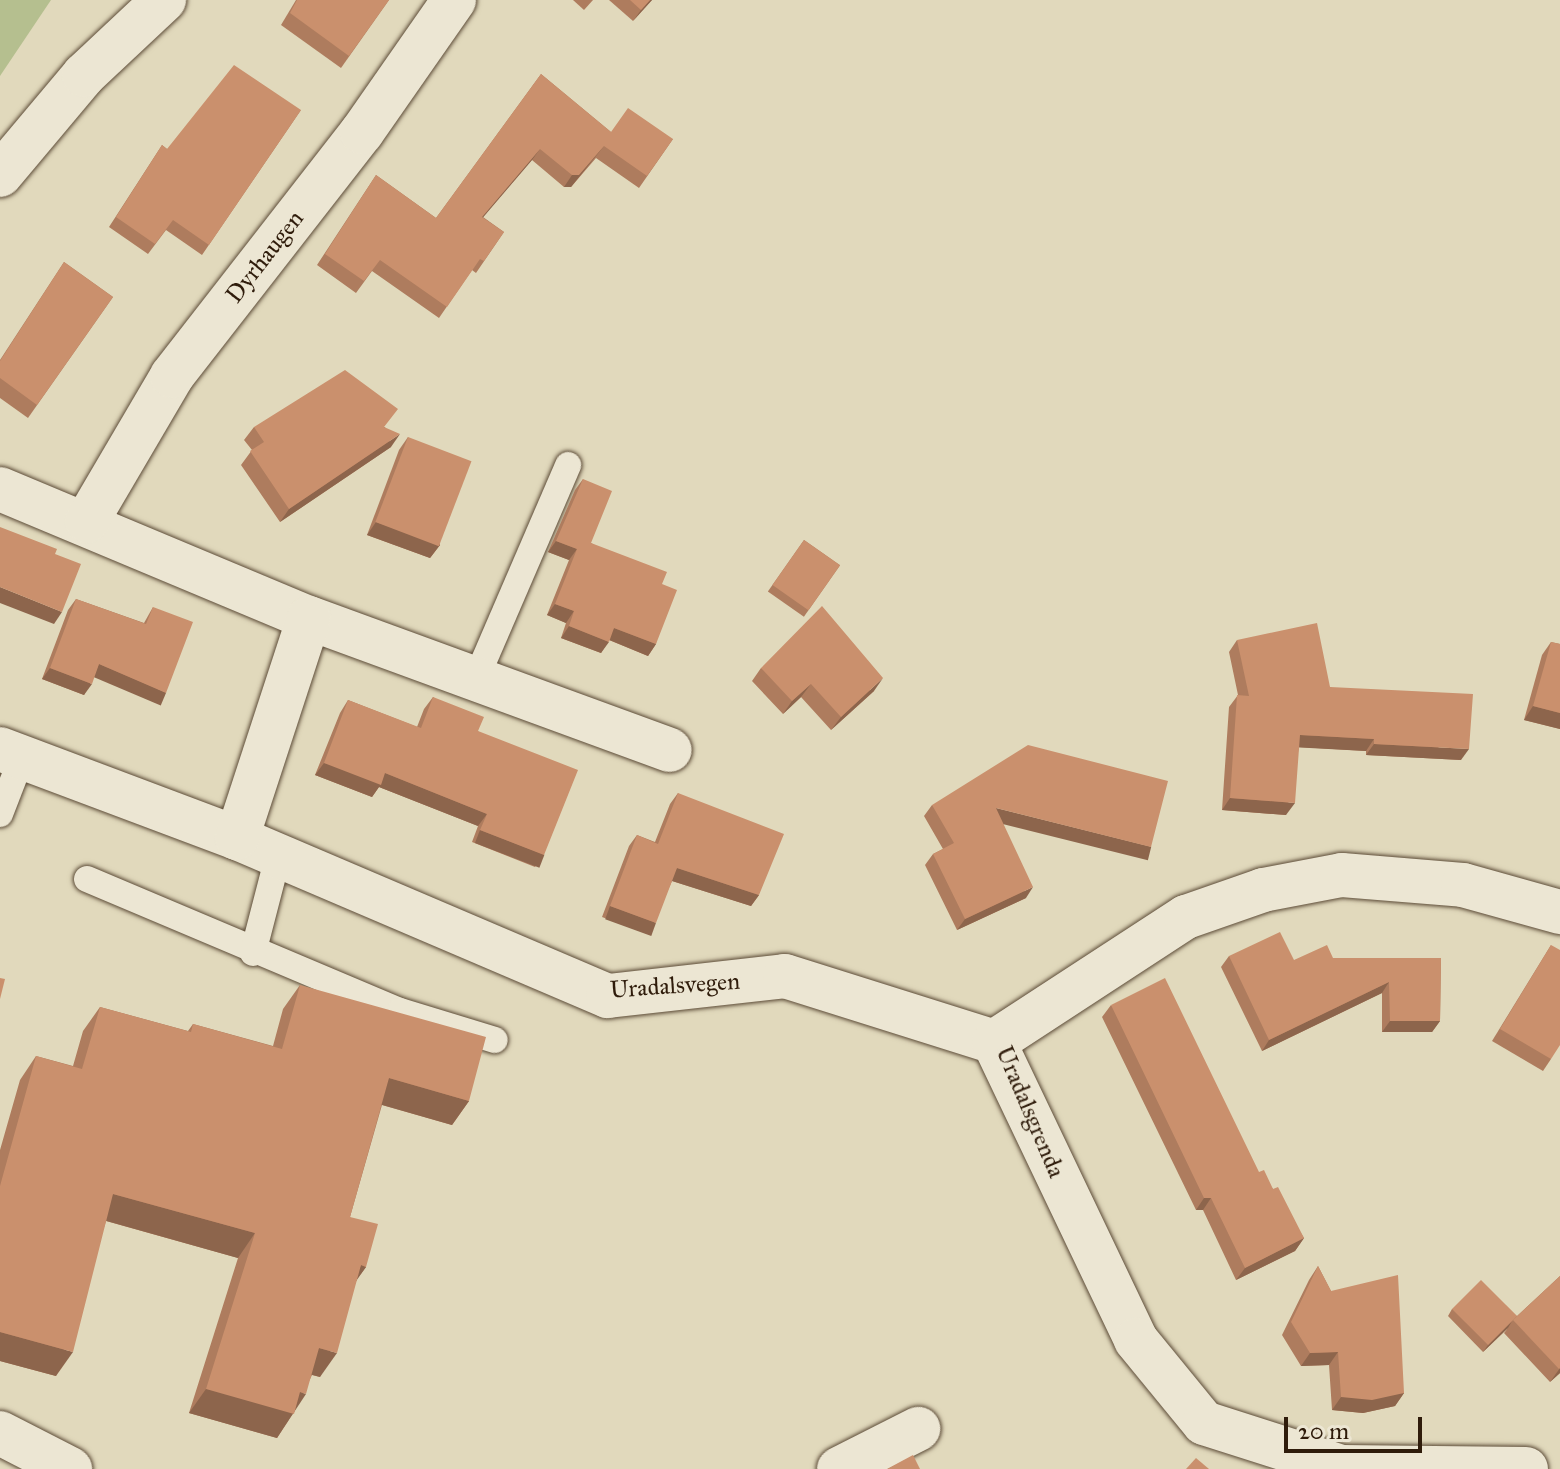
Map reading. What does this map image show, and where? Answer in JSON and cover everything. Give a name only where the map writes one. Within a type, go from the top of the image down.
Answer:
[{"type":"street","points":[[84,75],[124,0]]},
{"type":"street","points":[[0,175],[84,75],[164,0]]},
{"type":"street","name":"Dyrhaugen","points":[[87,521],[172,376],[362,132],[454,0]]},
{"type":"street","points":[[0,489],[87,521],[309,618],[670,750]]},
{"type":"street","points":[[237,838],[309,618]]},
{"type":"street","name":"Uradalsvegen","points":[[11,753],[237,838],[608,996],[785,976],[994,1042]]},
{"type":"street","name":"Uradalsgrenda","points":[[1526,1469],[1342,1467],[1204,1423],[1136,1340],[994,1042],[1186,917],[1263,890],[1342,875],[1463,885],[1560,912]]},
{"type":"street","points":[[839,1469],[918,1429]]},
{"type":"street","points":[[0,1433],[70,1469]]},
{"type":"lane","points":[[476,679],[568,465]]},
{"type":"lane","points":[[0,814],[11,753]]},
{"type":"lane","points":[[253,953],[278,856]]},
{"type":"lane","points":[[87,879],[253,953],[292,961],[438,1025],[495,1040]]},
{"type":"green space","points":[[0,0],[51,0],[0,76]]},
{"type":"building","points":[[297,0],[389,0],[349,56],[290,13]]},
{"type":"building","points":[[630,0],[650,0],[641,10]]},
{"type":"building","points":[[234,65],[301,110],[209,245],[173,220],[155,244],[116,217],[162,145],[167,149]]},
{"type":"building","points":[[541,74],[611,132],[628,108],[673,139],[647,176],[604,146],[579,175],[572,175],[540,149],[482,217],[504,232],[484,261],[480,259],[447,307],[380,260],[364,281],[325,254],[376,175],[436,218]]},
{"type":"building","points":[[64,262],[113,297],[37,405],[0,378],[0,361]]},
{"type":"building","points":[[345,370],[398,409],[384,427],[400,434],[289,509],[250,451],[264,442],[254,427]]},
{"type":"building","points":[[408,437],[471,461],[439,546],[375,522]]},
{"type":"building","points":[[583,479],[612,491],[591,543],[667,572],[662,584],[677,590],[656,644],[614,628],[609,642],[569,626],[574,611],[555,604],[577,549],[556,541]]},
{"type":"building","points":[[0,527],[57,549],[55,554],[81,564],[62,612],[0,587]]},
{"type":"building","points":[[804,540],[840,565],[808,610],[772,585]]},
{"type":"building","points":[[76,599],[146,624],[153,607],[193,622],[166,693],[99,664],[92,684],[50,668]]},
{"type":"building","points":[[822,606],[883,678],[841,717],[811,684],[792,701],[761,668]]},
{"type":"building","points":[[1317,623],[1330,687],[1473,694],[1469,749],[1374,744],[1374,739],[1300,735],[1295,803],[1230,798],[1237,695],[1249,696],[1237,640]]},
{"type":"building","points":[[1551,642],[1560,644],[1560,713],[1533,706]]},
{"type":"building","points":[[433,697],[484,717],[478,731],[578,770],[544,855],[480,830],[487,814],[385,773],[381,785],[324,763],[348,700],[421,728]]},
{"type":"building","points":[[1028,745],[1168,781],[1151,847],[996,808],[1033,887],[965,919],[933,854],[954,843],[932,805]]},
{"type":"building","points":[[678,793],[784,834],[759,895],[677,868],[656,923],[610,906],[637,835],[658,844]]},
{"type":"building","points":[[1280,932],[1294,960],[1327,945],[1333,958],[1441,958],[1440,1021],[1390,1021],[1389,982],[1269,1040],[1229,956]]},
{"type":"building","points":[[1551,945],[1560,950],[1560,1045],[1551,1059],[1500,1029]]},
{"type":"building","points":[[0,978],[5,979],[0,999]]},
{"type":"building","points":[[1165,978],[1259,1172],[1264,1170],[1273,1189],[1278,1187],[1304,1238],[1245,1268],[1211,1198],[1204,1198],[1111,1005]]},
{"type":"building","points":[[300,985],[486,1037],[469,1101],[389,1078],[350,1217],[378,1224],[366,1267],[361,1265],[337,1353],[319,1348],[306,1394],[300,1392],[294,1414],[206,1389],[255,1233],[113,1194],[73,1352],[0,1332],[0,1186],[36,1056],[82,1069],[100,1007],[191,1032],[193,1024],[282,1049]]},
{"type":"building","points":[[1318,1266],[1331,1291],[1398,1275],[1404,1393],[1372,1400],[1341,1397],[1338,1352],[1310,1353],[1291,1322]]},
{"type":"building","points":[[1560,1276],[1560,1368],[1559,1369],[1513,1320]]},
{"type":"building","points":[[1481,1280],[1517,1316],[1488,1345],[1452,1309]]},
{"type":"building","points":[[913,1455],[920,1469],[887,1469]]},
{"type":"building","points":[[1196,1458],[1209,1469],[1186,1469]]}]
